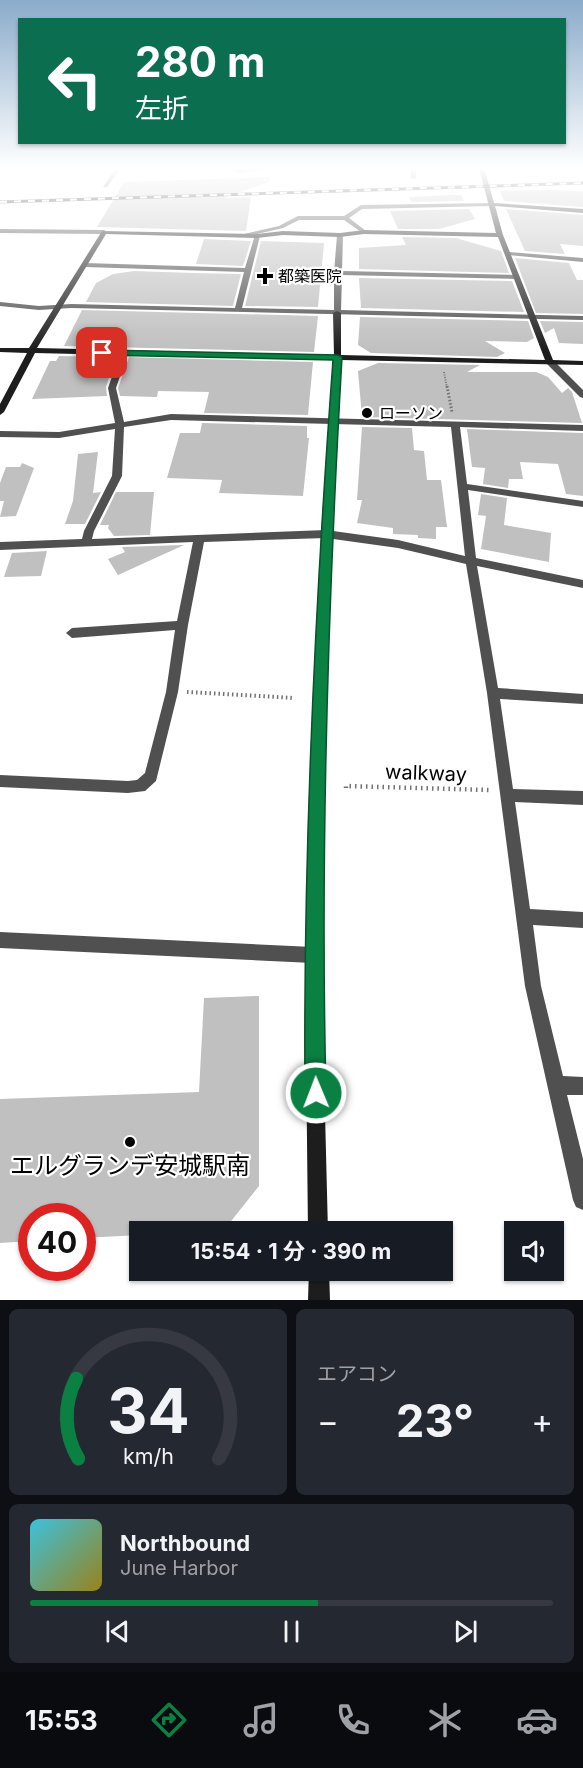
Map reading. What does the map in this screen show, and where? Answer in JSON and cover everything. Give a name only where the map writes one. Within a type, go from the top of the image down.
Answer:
[{"type":"street","points":[[246,235],[274,229]]},
{"type":"street","points":[[359,229],[364,232]]},
{"type":"street","points":[[498,229],[550,362],[583,395]]},
{"type":"street","points":[[0,231],[257,236],[283,233],[340,235],[364,232],[500,235]]},
{"type":"street","points":[[0,412],[31,352],[104,232]]},
{"type":"street","points":[[318,1221],[313,955],[326,534],[338,357],[337,273],[340,235]]},
{"type":"street","points":[[238,310],[257,236]]},
{"type":"street","points":[[509,254],[583,260]]},
{"type":"street","points":[[85,265],[247,270]]},
{"type":"street","points":[[337,273],[517,276]]},
{"type":"street","points":[[0,304],[39,308],[60,306],[583,318]]},
{"type":"street","points":[[0,350],[583,363]]},
{"type":"street","points":[[86,544],[88,531],[117,476],[120,426],[112,388],[124,353]]},
{"type":"street","points":[[0,434],[59,435],[171,417],[583,428]]},
{"type":"street","points":[[455,425],[471,561],[508,793],[533,986],[583,1200]]},
{"type":"street","points":[[462,486],[583,504]]},
{"type":"street","points":[[0,546],[326,534],[398,544],[583,584]]},
{"type":"street","points":[[0,781],[140,786],[151,777],[172,692],[182,625],[199,540]]},
{"type":"street","points":[[72,633],[182,625]]},
{"type":"street","points":[[493,693],[583,699]]},
{"type":"street","points":[[508,793],[583,798]]},
{"type":"street","points":[[523,916],[583,920]]},
{"type":"street","points":[[0,940],[313,955]]},
{"type":"street","points":[[556,1085],[583,1086]]},
{"type":"street","points":[[319,1281],[319,1300]]},
{"type":"path","points":[[441,360],[455,425]]},
{"type":"path","points":[[172,692],[294,698]]},
{"type":"path","name":"walkway","points":[[346,788],[346,786],[508,793]]},
{"type":"building","points":[[159,229],[246,229],[246,231]]},
{"type":"building","points":[[515,229],[583,229],[583,246],[560,244],[565,254],[525,251]]},
{"type":"building","points":[[402,237],[456,238],[501,251],[509,273],[359,269],[359,248],[406,245]]},
{"type":"building","points":[[204,239],[251,241],[243,266],[196,264]]},
{"type":"building","points":[[261,241],[324,243],[318,307],[245,306]]},
{"type":"building","points":[[515,258],[569,263],[577,280],[583,280],[583,314],[536,313]]},
{"type":"building","points":[[134,271],[241,274],[233,306],[86,302],[96,283],[113,274]]},
{"type":"building","points":[[359,278],[512,281],[524,312],[361,308]]},
{"type":"building","points":[[82,310],[318,316],[314,352],[64,346]]},
{"type":"building","points":[[360,317],[528,321],[534,338],[527,342],[485,341],[505,353],[497,357],[371,353],[358,345]]},
{"type":"building","points":[[540,321],[583,322],[583,344],[559,343],[554,328],[545,333]]},
{"type":"building","points":[[59,356],[116,357],[106,387],[107,396],[32,399],[50,361],[56,361]]},
{"type":"building","points":[[129,357],[313,362],[308,415],[204,413],[209,392],[158,391],[157,397],[120,396],[118,388]]},
{"type":"building","points":[[378,363],[480,365],[467,372],[536,372],[548,377],[562,393],[568,388],[572,392],[582,423],[362,417],[358,371]]},
{"type":"building","points":[[202,423],[307,426],[307,438],[309,438],[303,496],[219,493],[222,480],[167,478],[180,433],[200,433]]},
{"type":"building","points":[[362,427],[412,428],[414,450],[424,451],[427,480],[441,480],[447,527],[436,527],[436,539],[418,538],[418,535],[393,534],[393,528],[357,523],[362,500],[357,500]]},
{"type":"building","points":[[467,429],[583,433],[583,496],[566,494],[558,464],[520,462],[523,479],[509,479],[508,488],[483,484],[485,468],[472,467]]},
{"type":"building","points":[[98,452],[93,493],[101,492],[85,524],[65,524],[73,501],[78,454]]},
{"type":"building","points":[[22,463],[34,468],[16,516],[0,517],[4,501],[0,501],[0,483],[6,467],[20,467]]},
{"type":"building","points":[[116,492],[154,492],[150,535],[114,536],[108,528],[109,525],[100,525]]},
{"type":"building","points":[[481,494],[507,498],[504,525],[551,533],[549,562],[481,549],[486,516],[478,515]]},
{"type":"building","points":[[184,545],[118,575],[108,559],[125,552],[122,547]]},
{"type":"building","points":[[47,551],[41,576],[4,577],[12,553]]},
{"type":"building","name":"エルグランデ安城駅南","points":[[259,996],[259,1186],[231,1221],[129,1221],[129,1236],[96,1237],[96,1203],[18,1203],[18,1242],[0,1243],[0,1099],[199,1092],[204,998]]},
{"type":"place","name":"都築医院","points":[[265,276]]},
{"type":"place","name":"ローソン","points":[[367,413]]},
{"type":"place","name":"エルグランデ安城駅南","points":[[130,1142]]},
{"type":"route","points":[[102,353],[231,357],[338,357],[326,534],[315,868],[313,955],[316,1093]]}]
